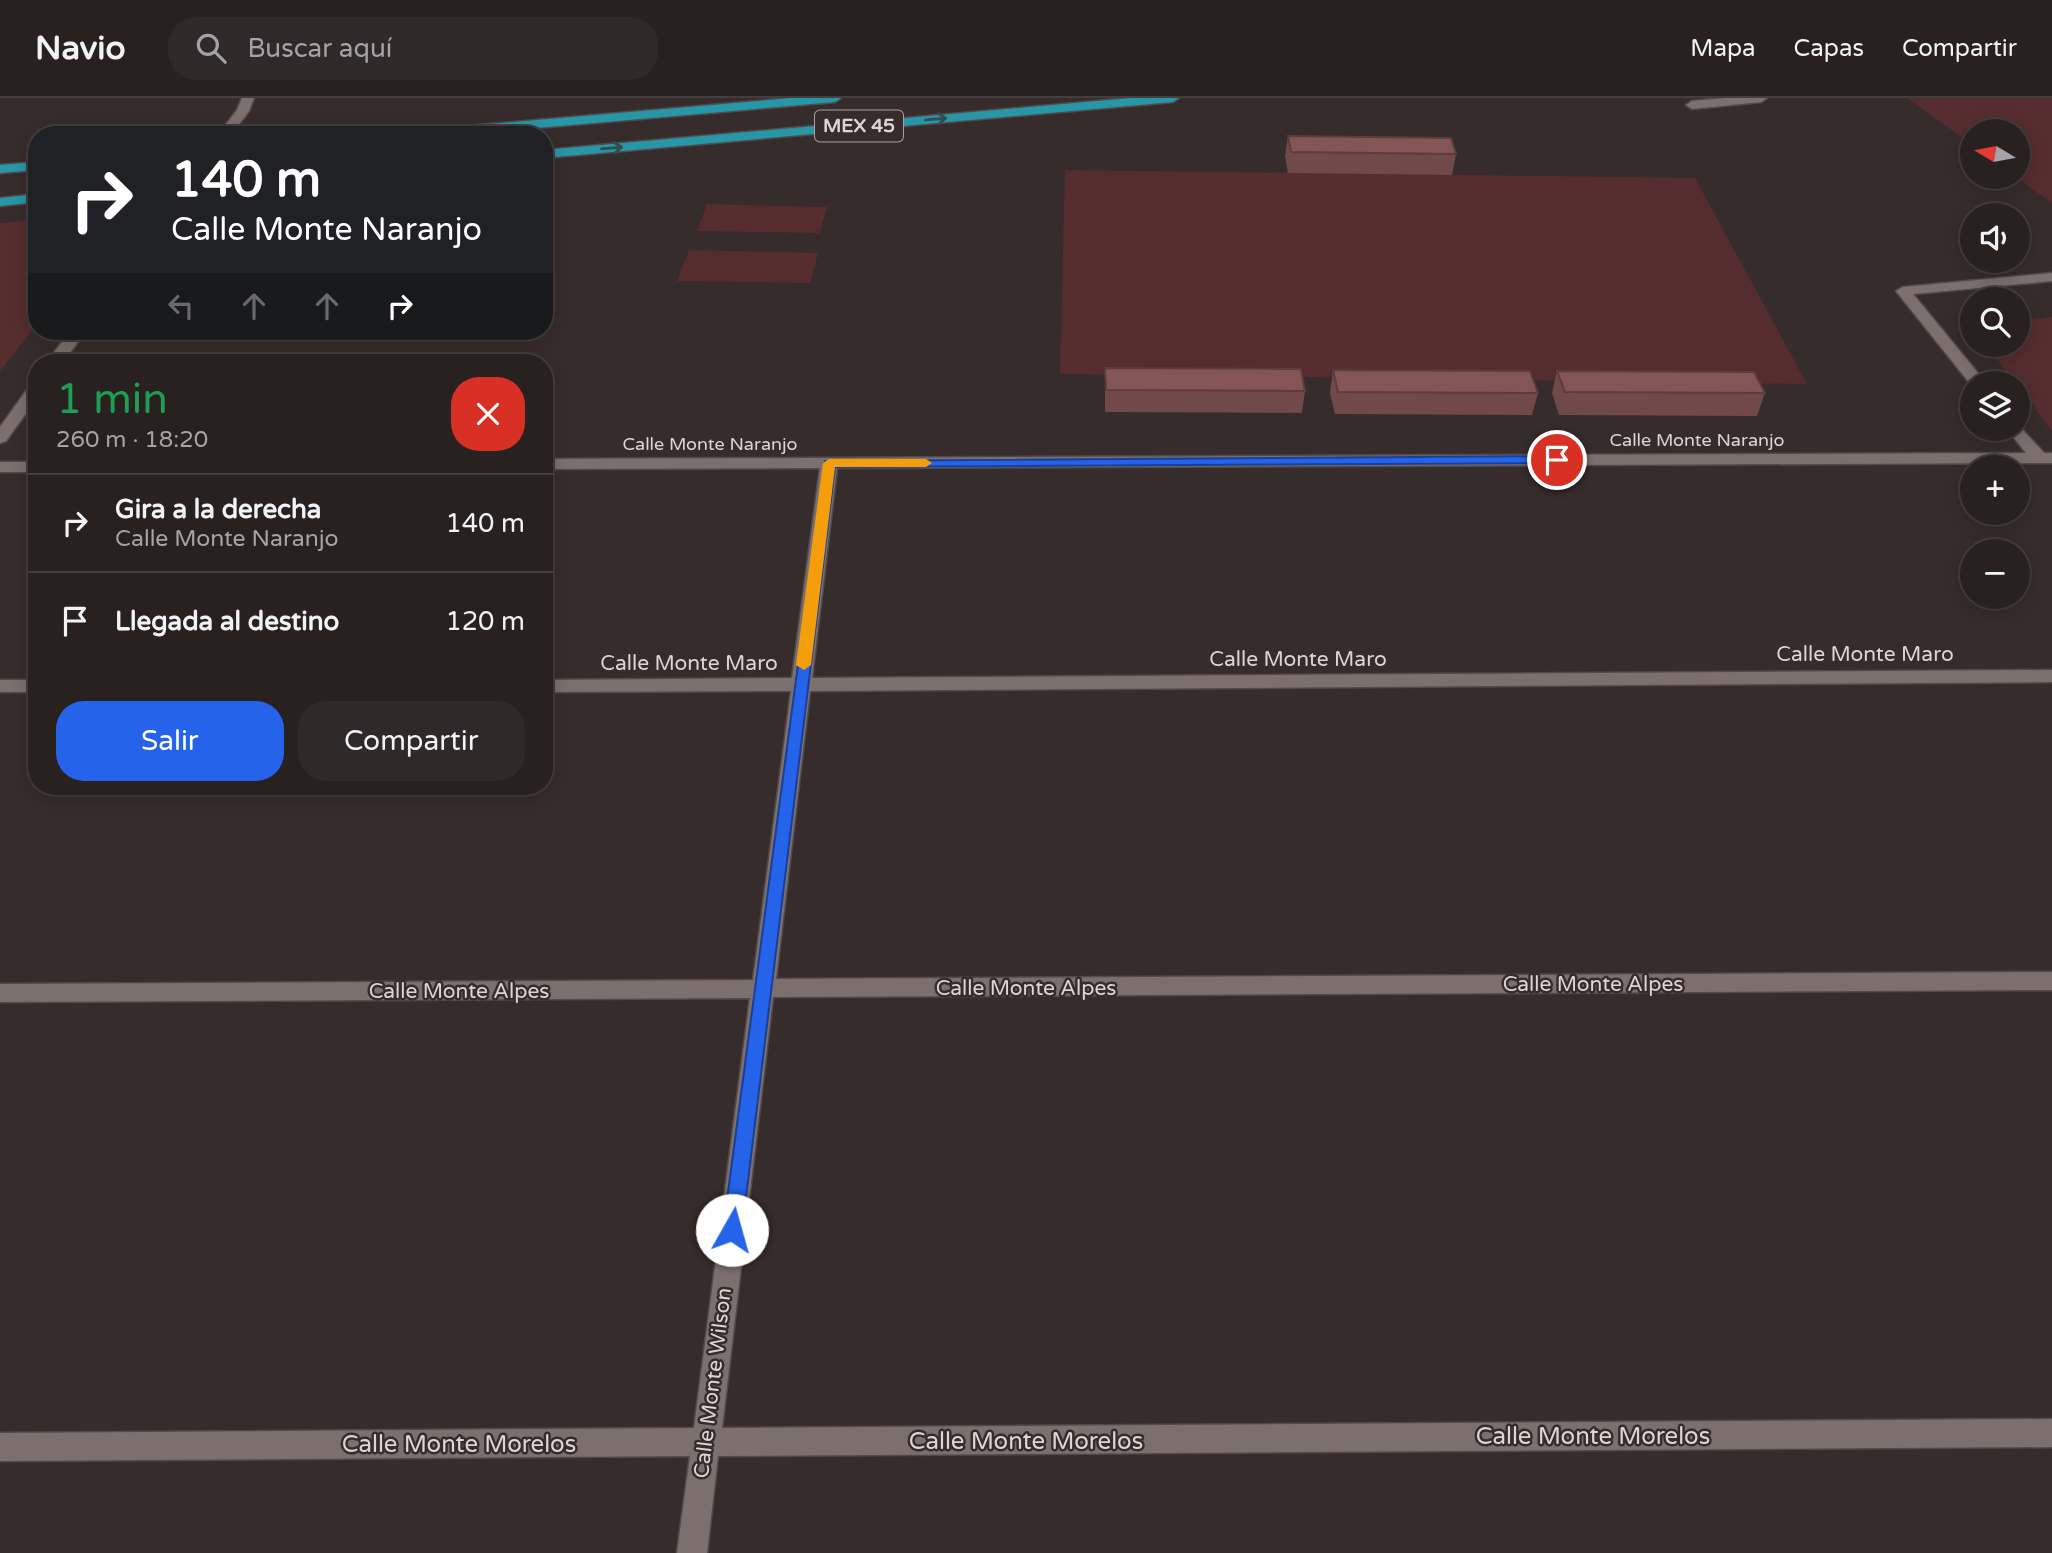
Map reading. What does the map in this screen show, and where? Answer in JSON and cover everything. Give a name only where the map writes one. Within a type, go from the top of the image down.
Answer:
[{"type":"highway","name":"MEX 45","points":[[513,126],[835,98]]},
{"type":"highway","name":"MEX 45","points":[[553,152],[1173,98]]},
{"type":"highway","points":[[0,169],[28,167]]},
{"type":"highway","points":[[0,202],[28,199]]},
{"type":"street","points":[[231,126],[243,111],[248,98]]},
{"type":"street","points":[[1692,105],[1761,98]]},
{"type":"street","points":[[1968,371],[1903,291],[2052,277]]},
{"type":"street","points":[[0,438],[28,399]]},
{"type":"street","points":[[2028,441],[2046,458],[2052,475]]},
{"type":"street","name":"Calle Monte Naranjo","points":[[553,464],[2046,458]]},
{"type":"street","name":"Calle Monte Wilson","points":[[692,1553],[829,463]]},
{"type":"street","points":[[0,467],[28,467]]},
{"type":"street","name":"Calle Monte Maro","points":[[553,685],[2052,676]]},
{"type":"street","points":[[0,686],[28,686]]},
{"type":"street","name":"Calle Monte Alpes","points":[[0,993],[2052,981]]},
{"type":"street","name":"Calle Monte Morelos","points":[[0,1447],[2052,1433]]},
{"type":"shaded area","points":[[1908,98],[2052,98],[2052,203],[2030,187],[2030,119],[1960,119],[1960,136]]},
{"type":"shaded area","points":[[1065,170],[1695,178],[1807,384],[1060,374]]},
{"type":"shaded area","points":[[707,204],[827,207],[820,233],[697,231]]},
{"type":"shaded area","points":[[28,221],[28,335],[0,371],[0,223]]},
{"type":"shaded area","points":[[689,250],[818,253],[810,283],[677,281]]},
{"type":"shaded area","points":[[2052,317],[2052,431],[2030,402],[2030,371],[2006,371],[1995,357],[2030,357],[2030,319]]},
{"type":"building","points":[[1288,136],[1451,138],[1456,154],[1291,152]]},
{"type":"building","points":[[1105,368],[1301,369],[1305,391],[1106,390]]},
{"type":"building","points":[[1333,370],[1530,371],[1538,393],[1338,392]]},
{"type":"building","points":[[1557,371],[1754,372],[1765,393],[1565,392]]},
{"type":"slow traffic","points":[[804,665],[829,463],[926,463]]},
{"type":"route","points":[[732,1230],[829,463],[1557,460]]}]
